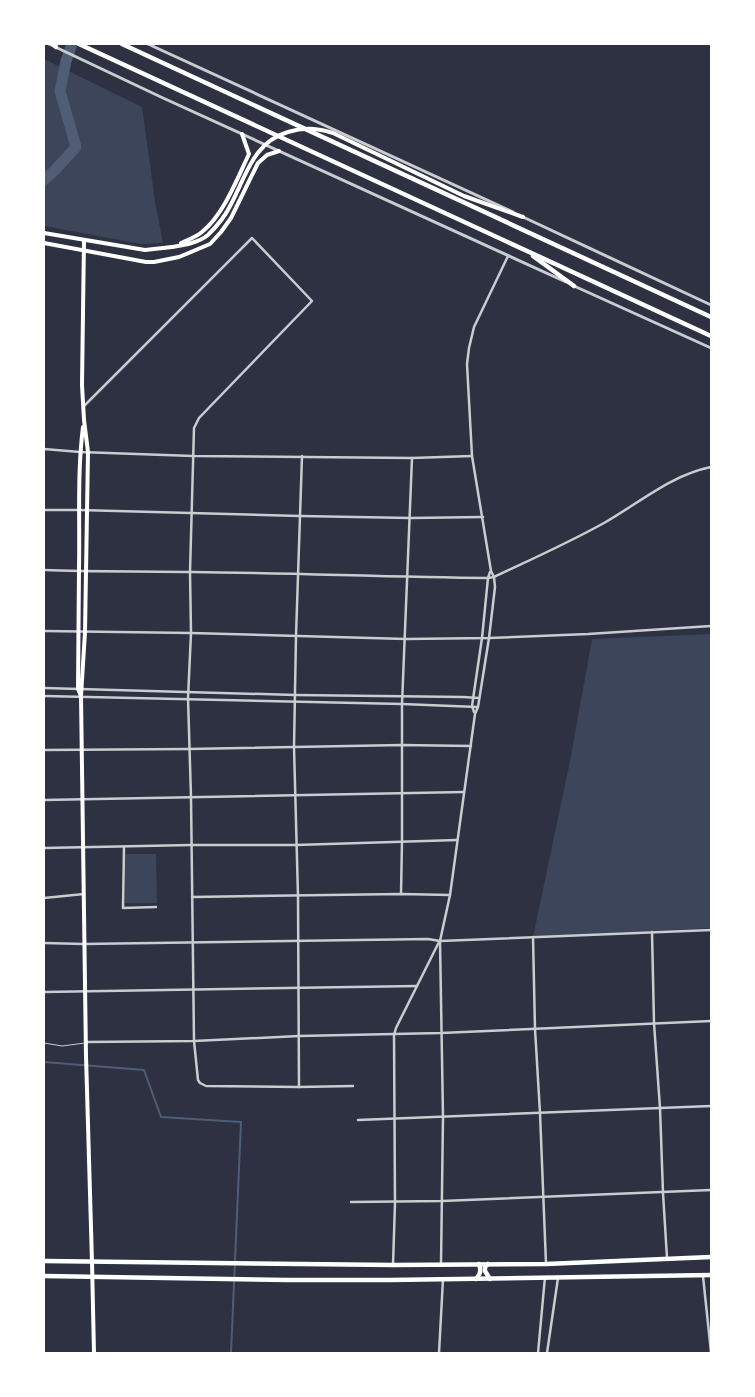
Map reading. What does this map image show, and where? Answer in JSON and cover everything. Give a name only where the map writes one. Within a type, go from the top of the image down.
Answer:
[{"type":"main road","points":[[79,44],[711,336]]},
{"type":"main road","points":[[122,44],[711,317]]},
{"type":"main road","points":[[44,233],[145,250],[195,242],[206,236],[229,209],[254,158],[262,148],[283,133],[312,128],[333,133],[464,196],[523,217]]},
{"type":"main road","points":[[172,247],[194,238],[203,231],[226,202],[249,154],[242,134]]},
{"type":"main road","points":[[44,243],[146,262],[179,258],[210,244],[232,218],[258,163],[267,155],[279,151]]},
{"type":"main road","points":[[80,689],[85,632],[88,452],[83,407],[84,240]]},
{"type":"main road","points":[[524,250],[574,286]]},
{"type":"main road","points":[[84,420],[80,452],[78,632],[83,799],[86,1068],[94,1353]]},
{"type":"main road","points":[[44,1261],[546,1264],[711,1257]]},
{"type":"main road","points":[[476,1279],[480,1272],[479,1264]]},
{"type":"main road","points":[[488,1264],[484,1271],[490,1279]]},
{"type":"main road","points":[[44,1276],[222,1279],[490,1279],[711,1275]]},
{"type":"street","points":[[49,44],[711,348]]},
{"type":"street","points":[[148,44],[399,158],[711,305]]},
{"type":"street","points":[[83,407],[252,238],[312,301],[199,418],[194,428],[190,572],[191,633],[188,692],[194,1041],[198,1080],[206,1086],[353,1086]]},
{"type":"street","points":[[442,1264],[443,1117],[440,941],[450,894],[495,587],[472,456],[467,364],[468,348],[474,327],[508,256]]},
{"type":"street","points":[[44,449],[193,456],[412,458],[472,456]]},
{"type":"street","points":[[299,1087],[299,941],[294,747],[302,456]]},
{"type":"street","points":[[400,894],[402,704],[412,458]]},
{"type":"street","points":[[44,570],[488,578],[494,577],[603,524],[668,483],[699,469],[711,467]]},
{"type":"street","points":[[44,510],[410,518],[483,517]]},
{"type":"street","points":[[475,714],[472,706],[488,578],[491,571]]},
{"type":"street","points":[[44,632],[191,633],[406,639],[588,634],[711,626]]},
{"type":"street","points":[[44,688],[479,698]]},
{"type":"street","points":[[44,696],[188,698],[478,707]]},
{"type":"street","points":[[44,750],[402,745],[471,746]]},
{"type":"street","points":[[44,800],[464,792]]},
{"type":"street","points":[[44,848],[296,845],[458,840]]},
{"type":"street","points":[[124,847],[123,908],[156,908]]},
{"type":"street","points":[[44,898],[84,894]]},
{"type":"street","points":[[192,897],[450,894]]},
{"type":"street","points":[[44,943],[428,939],[440,941],[711,930]]},
{"type":"street","points":[[652,932],[654,1023],[667,1259]]},
{"type":"street","points":[[533,937],[535,1029],[546,1264]]},
{"type":"street","points":[[393,1264],[395,1203],[394,1035],[440,941]]},
{"type":"street","points":[[44,992],[417,986]]},
{"type":"street","points":[[86,1042],[394,1035],[711,1021]]},
{"type":"street","points":[[358,1120],[711,1106]]},
{"type":"street","points":[[351,1202],[395,1203],[711,1190]]},
{"type":"street","points":[[703,1275],[711,1350]]},
{"type":"street","points":[[538,1353],[545,1277]]},
{"type":"street","points":[[547,1353],[559,1277]]},
{"type":"street","points":[[439,1353],[443,1279]]},
{"type":"lane","points":[[44,1043],[62,1046],[86,1042]]},
{"type":"shaded area","points":[[44,59],[142,107],[163,243],[141,244],[44,226]]},
{"type":"shaded area","points":[[711,634],[711,928],[533,937],[570,761],[592,639]]},
{"type":"shaded area","points":[[125,854],[156,854],[157,903],[125,903]]},
{"type":"waterway","points":[[44,180],[76,147],[60,91],[66,61],[72,44]]},
{"type":"waterway","points":[[44,1062],[144,1070],[161,1117],[241,1122],[231,1353]]}]
